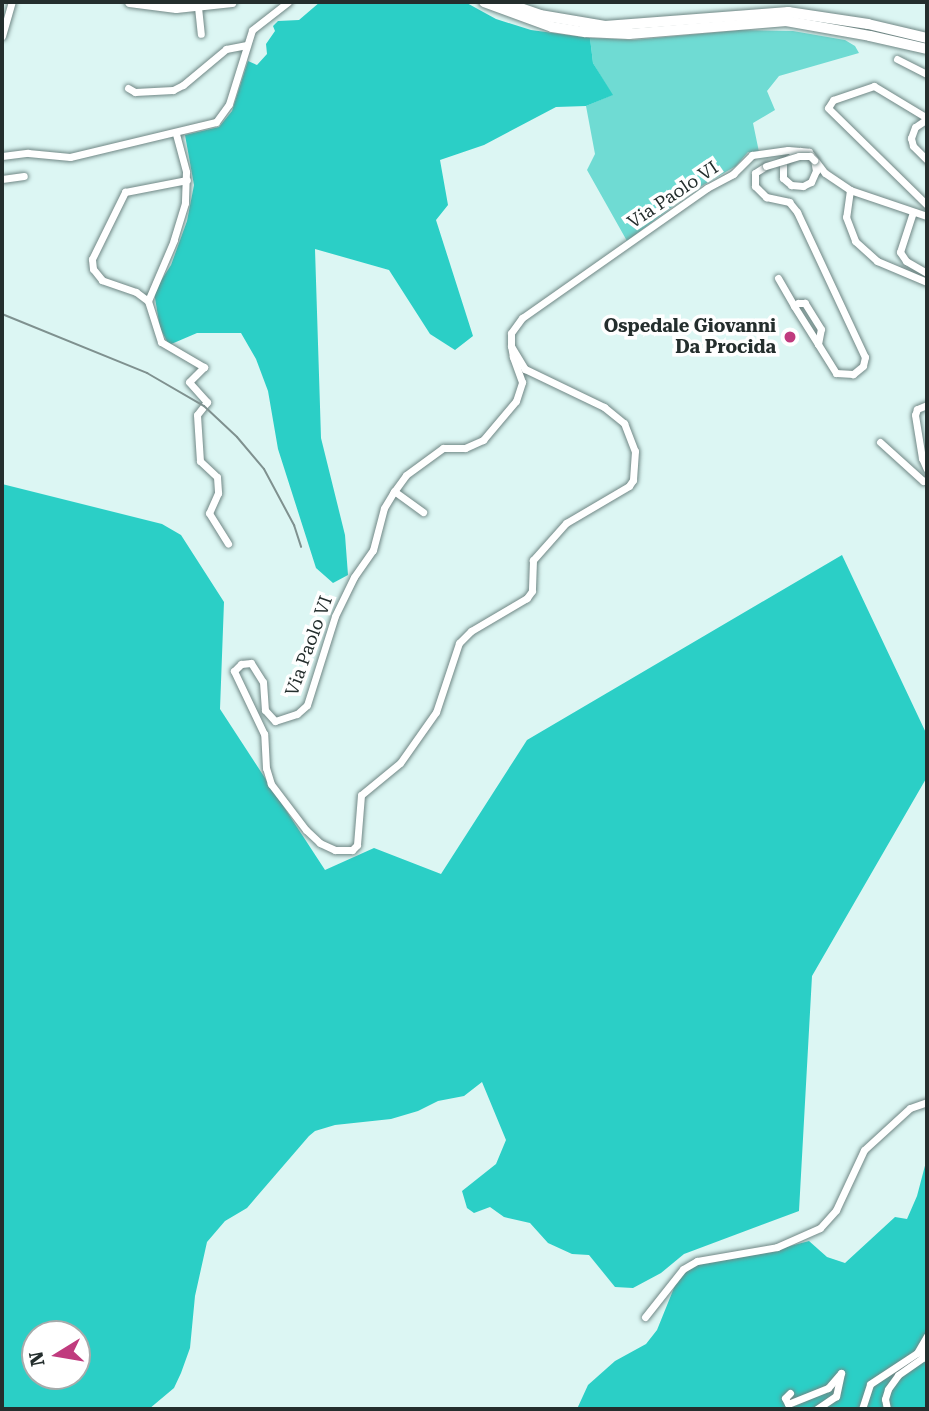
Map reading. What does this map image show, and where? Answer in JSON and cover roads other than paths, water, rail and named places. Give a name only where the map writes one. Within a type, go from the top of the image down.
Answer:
[{"type":"highway","points":[[484,2],[552,27],[605,34],[767,21],[833,24],[927,38]]},
{"type":"highway","points":[[503,2],[549,18],[605,26],[788,12],[927,50]]},
{"type":"main road","points":[[129,2],[152,6],[198,7],[232,2]]},
{"type":"street","points":[[2,36],[12,2]]},
{"type":"street","points":[[2,156],[27,153],[70,157],[212,123],[224,112],[256,27],[288,2]]},
{"type":"street","points":[[198,7],[201,34]]},
{"type":"street","points":[[128,88],[135,92],[173,90],[183,85],[226,49],[247,45]]},
{"type":"street","points":[[897,58],[927,74]]},
{"type":"street","points":[[927,160],[913,146],[911,138],[915,127],[927,118],[881,88],[874,86],[833,100],[828,108],[927,205]]},
{"type":"street","points":[[148,301],[174,240],[185,203],[187,180],[179,133]]},
{"type":"street","name":"Via Paolo VI","points":[[511,346],[526,369],[604,407],[624,423],[635,451],[633,480],[629,486],[566,523],[533,560],[532,592],[527,598],[471,631],[459,643],[436,712],[400,763],[361,794],[357,845],[352,850],[335,850],[320,843],[306,830],[271,784],[266,768],[264,734],[234,671],[241,663],[251,663],[263,682],[265,710],[275,721],[297,714],[307,705],[335,616],[354,577],[373,550],[384,508],[394,491],[406,475],[443,448],[454,450],[483,440],[505,416],[522,387],[511,346],[511,333],[522,318],[706,188],[733,174],[748,157],[785,150],[804,151]]},
{"type":"street","points":[[778,278],[794,306],[803,302],[807,306],[821,329],[818,344],[836,373],[853,374],[863,366],[865,357],[794,208],[785,200],[761,194],[755,186],[755,173],[766,166],[799,156],[810,156],[816,165],[815,177],[808,184],[797,187],[786,182],[781,168],[789,156],[804,151],[814,156],[828,176],[850,190],[927,216]]},
{"type":"street","points":[[2,179],[24,176]]},
{"type":"street","points":[[187,180],[125,192],[92,259],[93,269],[102,280],[136,292],[148,301],[161,342],[204,367],[189,382],[207,401],[197,415],[200,461],[217,477],[218,493],[209,513],[228,544]]},
{"type":"street","points":[[850,190],[846,217],[855,241],[877,261],[927,282]]},
{"type":"street","points":[[913,212],[900,252],[906,261],[927,273]]},
{"type":"street","points":[[927,405],[917,409],[915,415],[922,458],[927,469]]},
{"type":"street","points":[[880,442],[923,481],[927,480]]},
{"type":"street","points":[[394,491],[424,512]]},
{"type":"street","points":[[645,1317],[683,1269],[697,1261],[777,1247],[820,1228],[836,1210],[864,1150],[910,1108],[927,1102]]},
{"type":"street","points":[[862,1409],[870,1384],[917,1353],[927,1336]]},
{"type":"street","points":[[887,1409],[885,1399],[888,1389],[904,1370],[922,1358],[927,1347]]},
{"type":"street","points":[[790,1393],[785,1398],[788,1404],[828,1388],[841,1373],[843,1378],[836,1396],[817,1409]]},
{"type":"railway","points":[[2,314],[147,373],[204,406],[237,437],[264,469],[294,525],[301,547]]},
{"type":"place","name":"Ospedale Giovanni Da Procida","points":[[790,337]]}]
